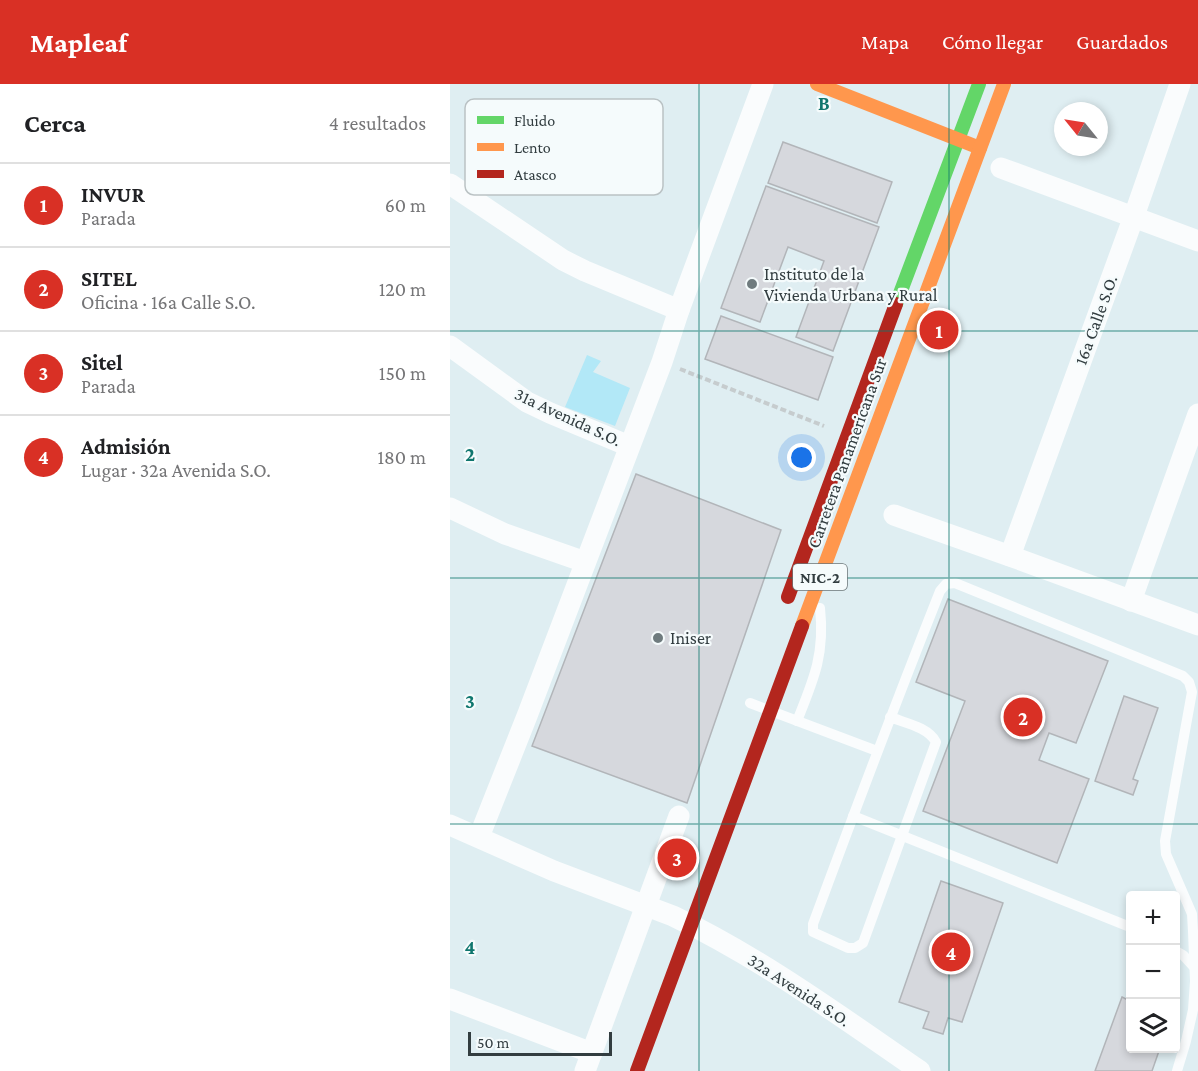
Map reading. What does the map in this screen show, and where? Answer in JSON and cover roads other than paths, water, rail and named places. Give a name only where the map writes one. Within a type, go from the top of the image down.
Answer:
[{"type":"main road","points":[[817,84],[980,148]]},
{"type":"main road","name":"Carretera Panamericana Sur","points":[[783,613],[847,435],[979,84]]},
{"type":"main road","name":"Carretera Panamericana Sur","points":[[637,1071],[678,918],[771,711],[1004,84]]},
{"type":"street","points":[[479,837],[662,362],[763,84]]},
{"type":"street","name":"16a Calle S.O.","points":[[1010,556],[1180,84]]},
{"type":"street","points":[[1001,168],[1198,241]]},
{"type":"street","points":[[450,184],[465,194]]},
{"type":"street","points":[[466,195],[563,260],[679,310]]},
{"type":"street","name":"31a Avenida S.O.","points":[[450,346],[527,402],[629,446]]},
{"type":"street","points":[[1131,601],[1198,414]]},
{"type":"street","points":[[450,508],[505,534],[585,562]]},
{"type":"street","points":[[894,515],[1198,625]]},
{"type":"street","points":[[450,999],[589,1062],[679,816]]},
{"type":"street","name":"32a Avenida S.O.","points":[[450,825],[554,871],[678,918],[728,944],[798,988],[920,1071]]},
{"type":"lane","points":[[890,717],[924,730],[936,742],[863,943],[855,948],[849,948],[813,932],[813,924],[890,717],[940,591],[946,584],[955,583],[1183,676],[1189,682],[1192,692],[1165,841],[1166,854],[1192,914],[1195,968],[1193,1010],[1177,1071]]},
{"type":"lane","points":[[797,721],[812,685],[820,657],[822,629],[817,585]]},
{"type":"lane","points":[[750,703],[877,751]]},
{"type":"lane","points":[[853,816],[1126,925]]},
{"type":"lane","points":[[1180,953],[1195,968]]},
{"type":"place","name":"Instituto de la Vivienda Urbana y Rural","points":[[752,284]]},
{"type":"place","name":"INVUR","points":[[939,330]]},
{"type":"place","name":"Iniser","points":[[658,638]]},
{"type":"place","name":"SITEL","points":[[1023,717]]},
{"type":"place","name":"Sitel","points":[[677,858]]},
{"type":"place","name":"Admisión","points":[[951,952]]}]
